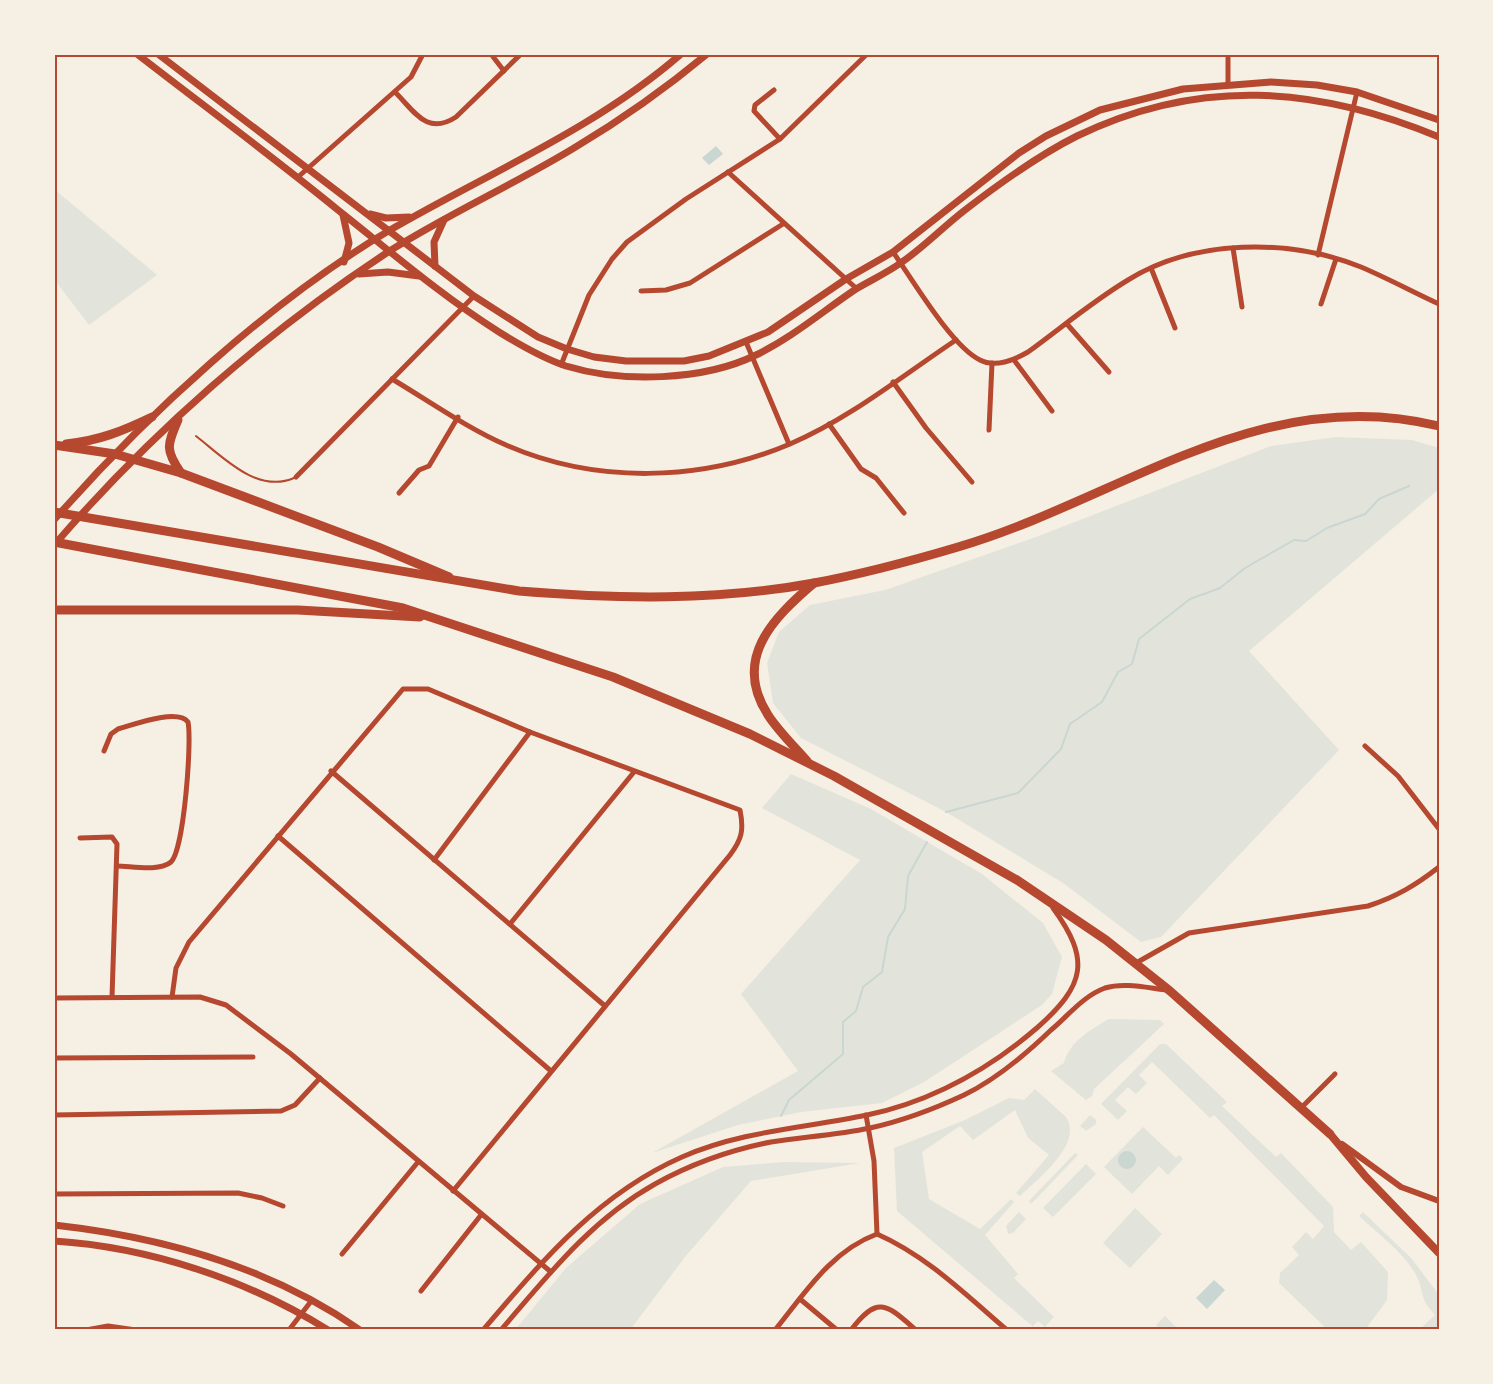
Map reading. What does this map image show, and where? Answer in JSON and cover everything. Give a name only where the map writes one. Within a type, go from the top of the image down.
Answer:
[{"type":"highway","points":[[54,512],[465,584],[596,597],[681,597],[814,583],[959,546],[1032,520],[1175,457],[1229,437],[1281,423],[1342,415],[1375,416],[1439,426]]},
{"type":"highway","points":[[54,445],[95,440],[118,433],[152,417]]},
{"type":"highway","points":[[178,420],[169,447],[170,457],[181,473]]},
{"type":"highway","points":[[54,445],[115,454],[181,473],[378,547],[465,584]]},
{"type":"highway","points":[[54,544],[332,593],[440,619],[613,677],[688,706],[834,776],[1017,880],[1136,963],[1330,1134],[1366,1177],[1439,1253]]},
{"type":"highway","points":[[810,764],[768,716],[761,701],[755,668],[762,638],[772,622],[814,583]]},
{"type":"highway","points":[[54,610],[298,610],[440,619]]},
{"type":"main road","points":[[137,54],[298,177],[462,309],[534,352],[561,365],[587,372],[643,377],[718,368],[752,357],[901,263],[964,210],[1025,167],[1077,136],[1133,114],[1198,99],[1234,95],[1281,95],[1353,106],[1439,137]]},
{"type":"main road","points":[[158,54],[474,296],[538,337],[594,357],[652,363],[709,356],[746,342],[793,317],[846,279],[893,252],[1019,153],[1070,123],[1100,110],[1183,89],[1228,83],[1317,85],[1357,92],[1439,120]]},
{"type":"main road","points":[[54,520],[86,483],[152,417],[235,344],[344,262],[390,230],[613,105],[681,54]]},
{"type":"main road","points":[[54,544],[133,459],[272,336],[404,242],[573,149],[625,117],[707,54]]},
{"type":"main road","points":[[363,212],[386,218],[414,217]]},
{"type":"main road","points":[[342,213],[349,243],[344,262]]},
{"type":"main road","points":[[435,266],[434,242],[444,220]]},
{"type":"main road","points":[[356,274],[388,272],[421,276]]},
{"type":"main road","points":[[54,1225],[136,1236],[197,1252],[312,1300],[360,1330]]},
{"type":"main road","points":[[54,1241],[142,1254],[200,1270],[302,1314],[328,1330]]},
{"type":"street","points":[[298,177],[411,77],[423,54]]},
{"type":"street","points":[[491,54],[504,70]]},
{"type":"street","points":[[395,92],[429,124],[437,127],[456,117],[521,54]]},
{"type":"street","points":[[561,365],[589,295],[612,259],[627,242],[780,139],[867,54]]},
{"type":"street","points":[[1228,54],[1228,83]]},
{"type":"street","points":[[774,90],[755,105],[754,111],[780,139]]},
{"type":"street","points":[[1318,255],[1357,92]]},
{"type":"street","points":[[728,172],[857,289]]},
{"type":"street","points":[[641,291],[666,290],[690,283],[783,224]]},
{"type":"street","points":[[893,252],[956,340],[980,361],[992,363],[1014,360],[1128,280],[1151,268],[1180,258],[1233,248],[1280,249],[1336,259],[1360,267],[1439,304]]},
{"type":"street","points":[[1233,248],[1242,307]]},
{"type":"street","points":[[1321,304],[1336,259]]},
{"type":"street","points":[[1151,268],[1174,328]]},
{"type":"street","points":[[296,477],[474,296]]},
{"type":"street","points":[[1067,324],[1109,372]]},
{"type":"street","points":[[392,379],[505,445],[540,457],[623,473],[654,475],[698,470],[736,462],[789,444],[829,424],[956,340]]},
{"type":"street","points":[[746,342],[789,444]]},
{"type":"street","points":[[1014,360],[1052,411]]},
{"type":"street","points":[[989,430],[992,363]]},
{"type":"street","points":[[893,382],[926,428],[972,482]]},
{"type":"street","points":[[399,493],[419,470],[429,466],[458,417]]},
{"type":"street","points":[[829,424],[861,470],[876,478],[904,513]]},
{"type":"street","points":[[172,997],[176,968],[189,942],[403,688],[428,689],[530,732],[740,810],[744,826],[742,839],[453,1191]]},
{"type":"street","points":[[104,751],[111,734],[118,729],[168,716],[180,716],[188,722],[185,807],[178,851],[173,860],[162,866],[117,866]]},
{"type":"street","points":[[434,860],[530,732]]},
{"type":"street","points":[[1365,746],[1398,776],[1439,829]]},
{"type":"street","points":[[331,771],[605,1006]]},
{"type":"street","points":[[510,924],[634,772]]},
{"type":"street","points":[[278,836],[552,1071]]},
{"type":"street","points":[[80,838],[112,837],[117,844],[112,998]]},
{"type":"street","points":[[1136,963],[1189,933],[1368,906],[1414,886],[1439,867]]},
{"type":"street","points":[[483,1330],[540,1263],[577,1225],[619,1192],[682,1157],[717,1144],[771,1131],[866,1115],[916,1101],[976,1073],[1018,1044],[1068,998],[1077,975],[1076,945],[1049,901]]},
{"type":"street","points":[[501,1330],[551,1272],[601,1220],[655,1184],[722,1154],[769,1143],[869,1129],[936,1107],[981,1086],[1026,1053],[1078,1005],[1103,989],[1140,986],[1170,991]]},
{"type":"street","points":[[54,998],[200,998],[226,1005],[252,1022],[551,1272]]},
{"type":"street","points":[[54,1059],[253,1057]]},
{"type":"street","points":[[1301,1108],[1335,1074]]},
{"type":"street","points":[[54,1115],[281,1112],[295,1105],[320,1078]]},
{"type":"street","points":[[866,1115],[874,1161],[877,1234]]},
{"type":"street","points":[[1330,1134],[1401,1187],[1439,1201]]},
{"type":"street","points":[[342,1254],[418,1162]]},
{"type":"street","points":[[54,1194],[238,1193],[262,1198],[282,1206]]},
{"type":"street","points":[[421,1291],[481,1215]]},
{"type":"street","points":[[775,1330],[838,1255],[861,1240],[877,1234],[899,1244],[924,1260],[1007,1330]]},
{"type":"street","points":[[800,1299],[837,1330]]},
{"type":"street","points":[[289,1330],[312,1300]]},
{"type":"street","points":[[851,1330],[867,1311],[882,1305],[891,1308],[916,1330]]},
{"type":"street","points":[[86,1330],[108,1326],[136,1330]]},
{"type":"lane","points":[[196,436],[247,475],[265,482],[283,483],[296,477]]},
{"type":"shaded area","points":[[716,146],[723,154],[709,165],[702,158]]},
{"type":"shaded area","points":[[54,189],[157,275],[89,325],[54,279]]},
{"type":"shaded area","points":[[1336,437],[1412,440],[1439,448],[1439,489],[1249,651],[1339,750],[1161,937],[1141,942],[1063,883],[946,812],[801,738],[773,703],[767,663],[779,632],[810,605],[885,590],[1036,537],[1271,446]]},
{"type":"shaded area","points":[[791,774],[871,809],[982,874],[1043,923],[1062,957],[1052,994],[1042,1005],[924,1082],[882,1103],[801,1112],[738,1125],[652,1153],[798,1071],[741,994],[860,860],[762,808]]},
{"type":"shaded area","points":[[1109,1019],[1160,1020],[1164,1024],[1094,1089],[1092,1096],[1086,1100],[1051,1071],[1064,1063],[1076,1042]]},
{"type":"shaded area","points":[[1160,1044],[1166,1044],[1227,1102],[1222,1106],[1276,1157],[1281,1153],[1333,1207],[1334,1232],[1351,1250],[1361,1242],[1388,1272],[1387,1300],[1365,1330],[1328,1330],[1279,1283],[1280,1273],[1299,1255],[1292,1247],[1306,1232],[1313,1239],[1324,1226],[1214,1115],[1210,1118],[1152,1062],[1139,1075],[1147,1083],[1136,1094],[1128,1087],[1115,1100],[1127,1111],[1118,1120],[1101,1104]]},
{"type":"shaded area","points":[[1035,1089],[1066,1117],[1070,1127],[1069,1138],[1064,1149],[1047,1171],[1020,1196],[1016,1193],[1049,1155],[1028,1138],[1015,1110],[973,1140],[960,1126],[922,1152],[929,1199],[980,1229],[1011,1199],[1014,1202],[985,1235],[1018,1274],[1014,1278],[1054,1317],[1042,1330],[1044,1326],[1038,1321],[1033,1326],[1037,1330],[897,1211],[894,1148],[965,1120],[1009,1098],[1024,1100]]},
{"type":"shaded area","points":[[1090,1115],[1096,1120],[1096,1124],[1086,1131],[1080,1126]]},
{"type":"shaded area","points":[[1143,1127],[1176,1158],[1179,1155],[1183,1159],[1168,1175],[1159,1166],[1132,1194],[1104,1167]]},
{"type":"shaded area","points":[[1127,1151],[1133,1154],[1136,1160],[1133,1166],[1127,1169],[1121,1166],[1118,1160],[1121,1154]]},
{"type":"shaded area","points":[[1075,1153],[1078,1155],[1031,1204],[1029,1201]]},
{"type":"shaded area","points":[[784,1162],[860,1163],[751,1181],[685,1257],[630,1330],[515,1330],[566,1268],[640,1204],[723,1167]]},
{"type":"shaded area","points":[[1086,1164],[1096,1174],[1053,1217],[1043,1208]]},
{"type":"shaded area","points":[[1135,1208],[1162,1234],[1130,1268],[1103,1243]]},
{"type":"shaded area","points":[[1019,1212],[1026,1219],[1013,1233],[1008,1234],[1006,1226]]},
{"type":"shaded area","points":[[1363,1212],[1412,1259],[1439,1295],[1439,1330],[1419,1330],[1435,1315],[1424,1299],[1418,1279],[1403,1257],[1359,1216]]},
{"type":"shaded area","points":[[1214,1280],[1225,1290],[1207,1309],[1196,1298]]},
{"type":"shaded area","points":[[1165,1316],[1179,1330],[1162,1330],[1156,1325]]},
{"type":"waterway","points":[[946,812],[1018,793],[1061,749],[1070,724],[1102,702],[1118,672],[1132,664],[1139,639],[1190,599],[1220,588],[1245,568],[1294,540],[1306,541],[1327,528],[1365,514],[1379,499],[1409,486]]},
{"type":"waterway","points":[[781,1116],[789,1100],[843,1054],[843,1022],[856,1011],[863,987],[882,972],[888,937],[905,909],[908,876],[927,842]]}]
